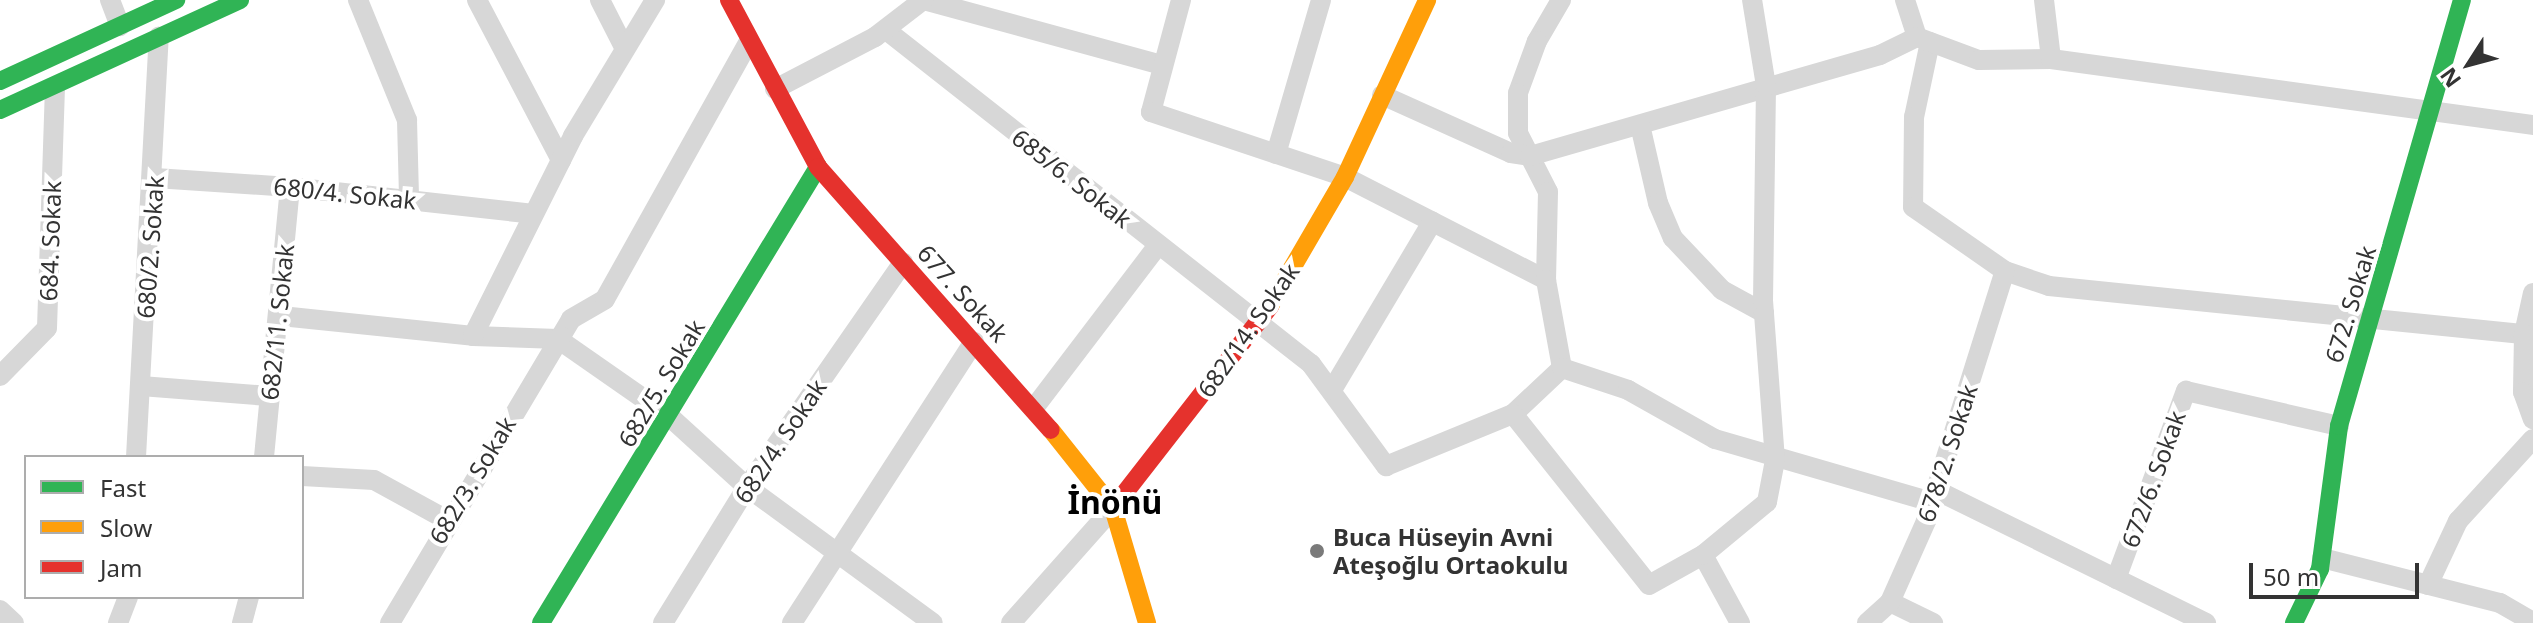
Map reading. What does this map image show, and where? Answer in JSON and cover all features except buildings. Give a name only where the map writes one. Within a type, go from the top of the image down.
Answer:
[{"type":"street","points":[[110,0],[120,26]]},
{"type":"street","points":[[0,81],[176,0]]},
{"type":"street","points":[[0,110],[240,0]]},
{"type":"street","points":[[358,0],[407,120],[409,199]]},
{"type":"street","points":[[477,0],[561,160]]},
{"type":"street","points":[[600,0],[625,49]]},
{"type":"street","points":[[473,336],[561,160],[655,0]]},
{"type":"street","name":"677. Sokak","points":[[729,0],[818,167],[1034,408],[1113,508],[1147,623]]},
{"type":"street","points":[[775,89],[886,30],[923,0],[1162,65]]},
{"type":"street","points":[[1181,0],[1151,112],[1345,177],[1546,280]]},
{"type":"street","points":[[1276,154],[1321,0]]},
{"type":"street","name":"682/14. Sokak","points":[[1011,623],[1113,508],[1259,324],[1345,177],[1427,0]]},
{"type":"street","points":[[1561,0],[1537,41],[1518,93],[1518,133],[1548,192],[1546,280],[1562,368]]},
{"type":"street","points":[[1562,368],[1513,414],[1649,585],[1703,555],[1767,502],[1775,460],[1764,313],[1766,86],[1752,0]]},
{"type":"street","points":[[1905,0],[1923,40],[1914,117],[1913,207],[2005,271],[2049,286],[2367,322],[2528,335]]},
{"type":"street","points":[[2044,0],[2051,59]]},
{"type":"street","name":"672. Sokak","points":[[2294,623],[2322,558],[2339,426],[2462,0]]},
{"type":"street","name":"685/6. Sokak","points":[[886,30],[1311,364],[1386,466],[1513,414]]},
{"type":"street","name":"680/2. Sokak","points":[[136,455],[155,178],[159,37]]},
{"type":"street","points":[[1382,95],[1511,153],[1530,156],[1923,40],[1979,60],[2051,59],[2533,125]]},
{"type":"street","name":"682/3. Sokak","points":[[390,623],[447,520],[571,319],[605,299],[749,41]]},
{"type":"street","name":"684. Sokak","points":[[0,376],[47,328],[55,87]]},
{"type":"street","points":[[1640,125],[1658,203],[1673,238],[1722,290],[1764,313]]},
{"type":"street","name":"682/5. Sokak","points":[[541,623],[670,417],[818,167]]},
{"type":"street","name":"680/4. Sokak","points":[[155,178],[290,187],[534,214]]},
{"type":"street","name":"682/11. Sokak","points":[[264,455],[281,316],[290,187]]},
{"type":"street","points":[[1332,390],[1432,222]]},
{"type":"street","points":[[1034,408],[1158,245]]},
{"type":"street","name":"682/4. Sokak","points":[[663,623],[747,487],[903,263]]},
{"type":"street","name":"678/2. Sokak","points":[[1867,623],[1890,602],[1934,496],[2005,271]]},
{"type":"street","points":[[2533,293],[2523,392],[2533,419]]},
{"type":"street","points":[[281,316],[473,336],[558,339],[670,417],[747,487],[933,623]]},
{"type":"street","points":[[792,623],[974,342]]},
{"type":"street","points":[[1562,368],[1628,390],[1715,439],[1775,460],[1934,496],[2206,623]]},
{"type":"street","points":[[141,386],[269,396]]},
{"type":"street","name":"672/6. Sokak","points":[[2116,579],[2186,391],[2339,426]]},
{"type":"street","points":[[2428,585],[2458,521],[2533,439]]},
{"type":"street","points":[[304,476],[374,480],[447,520]]},
{"type":"street","points":[[1703,555],[1740,623]]},
{"type":"street","points":[[2322,558],[2428,585],[2533,622]]},
{"type":"street","points":[[118,623],[127,599]]},
{"type":"street","points":[[242,623],[248,599]]},
{"type":"street","points":[[1890,602],[1933,623]]},
{"type":"street","points":[[0,610],[14,623]]},
{"type":"traffic: fast","points":[[0,81],[176,0]]},
{"type":"traffic: fast","points":[[0,110],[240,0]]},
{"type":"traffic: fast","points":[[2294,623],[2320,569],[2339,426],[2462,0]]},
{"type":"traffic: fast","points":[[541,623],[818,167]]},
{"type":"traffic: slow","points":[[1270,306],[1345,177],[1427,0]]},
{"type":"traffic: slow","points":[[1051,430],[1113,508],[1147,623]]},
{"type":"traffic: jam","points":[[729,0],[818,167],[1051,430]]},
{"type":"traffic: jam","points":[[1113,508],[1270,306]]},
{"type":"place","name":"Buca Hüseyin Avni Ateşoğlu Ortaokulu","points":[[1317,551]]},
{"type":"district","name":"İnönü","points":[[1115,502]]}]
